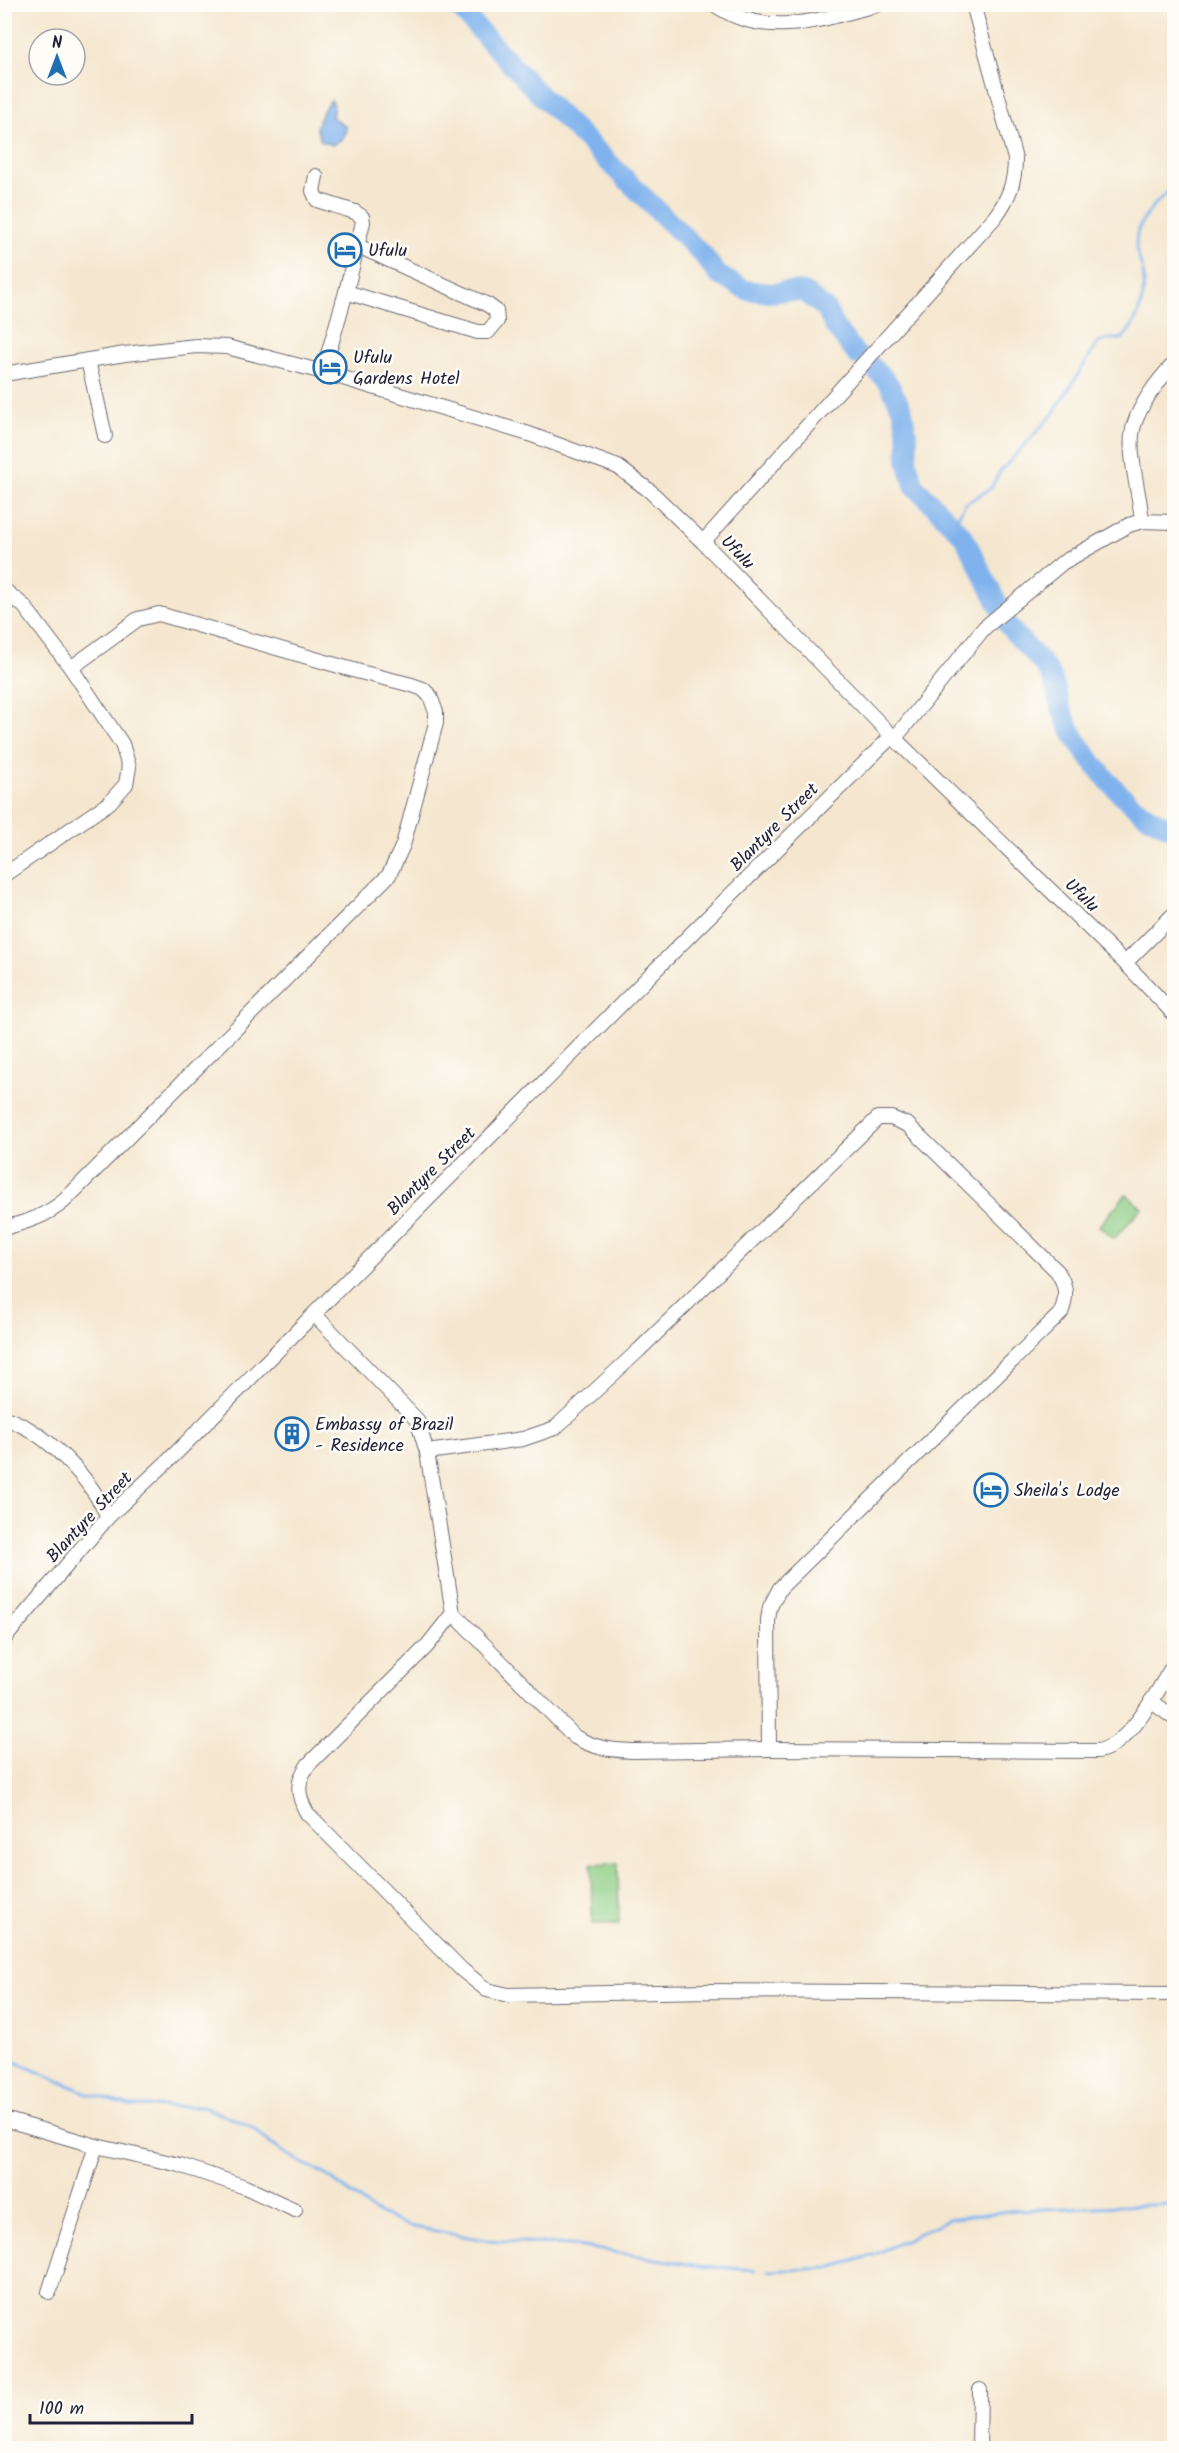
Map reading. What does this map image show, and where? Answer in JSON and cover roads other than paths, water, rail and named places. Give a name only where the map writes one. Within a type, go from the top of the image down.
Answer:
[{"type":"street","points":[[714,4],[741,19],[783,26],[802,24],[879,4]]},
{"type":"street","points":[[703,542],[1004,204],[1013,183],[1015,159],[973,4]]},
{"type":"street","points":[[316,176],[313,191],[317,200],[355,212],[362,217],[363,225],[323,372]]},
{"type":"street","points":[[346,292],[478,332],[488,332],[497,321],[496,311],[488,305],[358,246]]},
{"type":"street","name":"Ufulu","points":[[4,374],[88,360],[214,346],[240,350],[323,372],[529,434],[618,467],[651,491],[703,542],[893,737],[1125,963],[1174,1014]]},
{"type":"street","points":[[88,360],[105,436]]},
{"type":"street","points":[[1174,364],[1162,376],[1133,426],[1132,454],[1142,521],[1174,522]]},
{"type":"street","name":"Blantyre Street","points":[[4,1639],[108,1517],[170,1459],[893,737],[984,628],[1062,563],[1117,530],[1142,521]]},
{"type":"street","points":[[4,590],[24,606],[71,668],[126,751],[129,767],[126,784],[110,803],[4,875]]},
{"type":"street","points":[[4,1228],[36,1219],[51,1212],[64,1201],[389,875],[403,846],[436,723],[436,712],[430,696],[423,689],[159,614],[138,619],[71,668]]},
{"type":"street","points":[[1125,963],[1174,914]]},
{"type":"street","points":[[427,1452],[515,1440],[536,1436],[555,1428],[878,1119],[891,1118],[908,1125],[1058,1271],[1063,1281],[1066,1298],[1061,1312],[780,1588],[770,1607],[768,1620],[769,1749]]},
{"type":"street","points":[[314,1314],[417,1420],[427,1452],[453,1613],[575,1737],[588,1745],[632,1751],[769,1749],[1098,1751],[1108,1749],[1124,1738],[1174,1664]]},
{"type":"street","points":[[4,1418],[20,1423],[69,1461],[99,1497],[108,1517]]},
{"type":"street","points":[[453,1613],[427,1646],[308,1765],[300,1776],[298,1788],[300,1801],[307,1813],[462,1970],[487,1990],[508,1995],[709,1991],[1174,1994]]},
{"type":"street","points":[[1151,1701],[1174,1718]]},
{"type":"street","points":[[4,2119],[96,2146],[188,2168],[245,2187],[295,2210]]},
{"type":"street","points":[[49,2292],[96,2146]]},
{"type":"street","points":[[979,2448],[980,2390]]},
{"type":"water","points":[[331,100],[334,105],[332,117],[346,127],[344,137],[333,145],[321,141],[316,127],[325,107]]},
{"type":"waterway","points":[[455,4],[537,92],[703,255],[718,275],[746,290],[771,293],[804,292],[826,309],[834,326],[857,355]]},
{"type":"waterway","points":[[953,525],[965,504],[991,488],[999,473],[1053,414],[1098,343],[1108,339],[1122,339],[1132,326],[1139,312],[1144,288],[1136,245],[1138,230],[1150,210],[1170,191],[1174,184]]},
{"type":"waterway","points":[[873,367],[889,384],[903,411],[908,440],[907,461],[914,485],[964,537],[1002,612]]},
{"type":"waterway","points":[[1006,622],[1046,668],[1053,680],[1060,707],[1068,725],[1097,768],[1134,806],[1174,830]]},
{"type":"waterway","points":[[4,2057],[89,2094],[130,2106],[203,2107],[234,2119],[251,2127],[271,2144],[300,2162],[325,2174],[374,2211],[408,2226],[486,2240],[570,2245],[700,2266],[756,2270]]},
{"type":"waterway","points":[[768,2271],[829,2268],[874,2255],[949,2219],[1015,2210],[1174,2204]]},
{"type":"place","name":"Ufulu","points":[[345,250]]},
{"type":"place","name":"Ufulu Gardens Hotel","points":[[330,367]]},
{"type":"place","name":"Embassy of Brazil - Residence","points":[[292,1434]]},
{"type":"place","name":"Sheila's Lodge","points":[[991,1490]]}]
